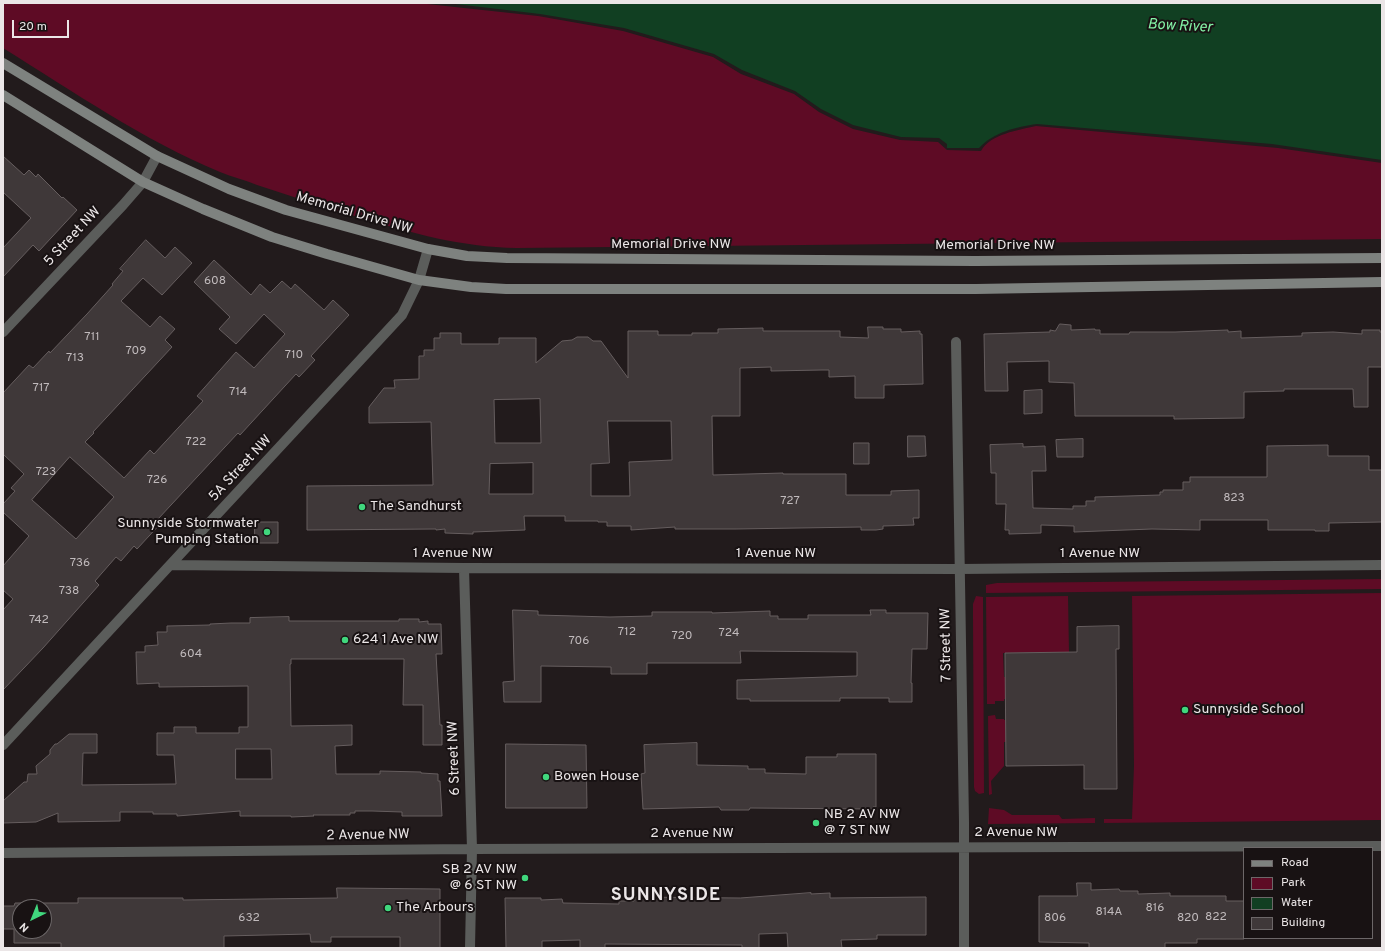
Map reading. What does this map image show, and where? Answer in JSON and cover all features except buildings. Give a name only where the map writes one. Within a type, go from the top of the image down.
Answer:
[{"type":"main road","name":"Memorial Drive NW","points":[[3,63],[157,156],[229,189],[286,210],[428,249],[467,256],[507,258],[975,261],[1382,258]]},
{"type":"main road","points":[[3,96],[143,182],[203,210],[272,237],[419,280],[471,287],[506,289],[976,288],[1382,282]]},
{"type":"street","name":"5 Street NW","points":[[3,332],[123,205],[143,182],[157,156]]},
{"type":"street","name":"5A Street NW","points":[[3,746],[402,315],[419,280],[428,249]]},
{"type":"street","name":"7 Street NW","points":[[956,342],[964,848],[964,948]]},
{"type":"street","name":"1 Avenue NW","points":[[171,565],[464,568],[960,569],[1382,565]]},
{"type":"street","name":"6 Street NW","points":[[464,568],[472,849],[470,948]]},
{"type":"street","name":"2 Avenue NW","points":[[3,853],[472,849],[1382,846]]},
{"type":"green space","points":[[3,3],[418,3],[538,16],[623,31],[713,57],[741,74],[794,94],[819,112],[853,129],[900,140],[938,142],[947,150],[981,151],[991,140],[1014,131],[1036,126],[1278,148],[1382,163],[1382,239],[517,248],[456,242],[417,234],[378,223],[257,185],[220,172],[164,145],[109,114],[3,48]]},
{"type":"green space","points":[[1382,579],[1382,589],[986,593],[986,585],[997,583]]},
{"type":"green space","name":"Sunnyside School","points":[[1382,593],[1382,820],[1104,823],[1104,819],[1132,819],[1134,766],[1132,596]]},
{"type":"green space","points":[[976,596],[983,597],[984,793],[979,794],[975,791],[974,787],[973,604]]},
{"type":"green space","points":[[1068,596],[1069,652],[1003,653],[1004,677],[1008,677],[1008,699],[1004,699],[1004,701],[995,701],[995,704],[987,704],[986,597]]},
{"type":"green space","points":[[995,715],[996,719],[1009,720],[1009,742],[1004,742],[1004,766],[991,781],[992,794],[989,795],[988,716]]},
{"type":"green space","points":[[989,808],[1004,810],[1012,815],[1059,815],[1062,819],[1095,818],[1095,823],[988,824]]},
{"type":"water","name":"Bow River","points":[[447,3],[1382,3],[1382,160],[1272,144],[1037,124],[998,134],[985,142],[979,148],[947,148],[947,144],[939,138],[901,137],[853,125],[821,109],[795,91],[742,70],[714,54],[624,28],[540,14]]},
{"type":"place","name":"The Sandhurst","points":[[362,507]]},
{"type":"place","name":"Sunnyside Stormwater Pumping Station","points":[[267,532]]},
{"type":"place","name":"624 1 Ave NW","points":[[345,640]]},
{"type":"place","name":"Sunnyside School","points":[[1185,710]]},
{"type":"place","name":"Bowen House","points":[[546,777]]},
{"type":"place","name":"NB 2 AV NW @ 7 ST NW","points":[[816,823]]},
{"type":"place","name":"SB 2 AV NW @ 6 ST NW","points":[[525,878]]},
{"type":"place","name":"The Arbours","points":[[388,908]]},
{"type":"district","name":"SUNNYSIDE","points":[[666,896]]}]
